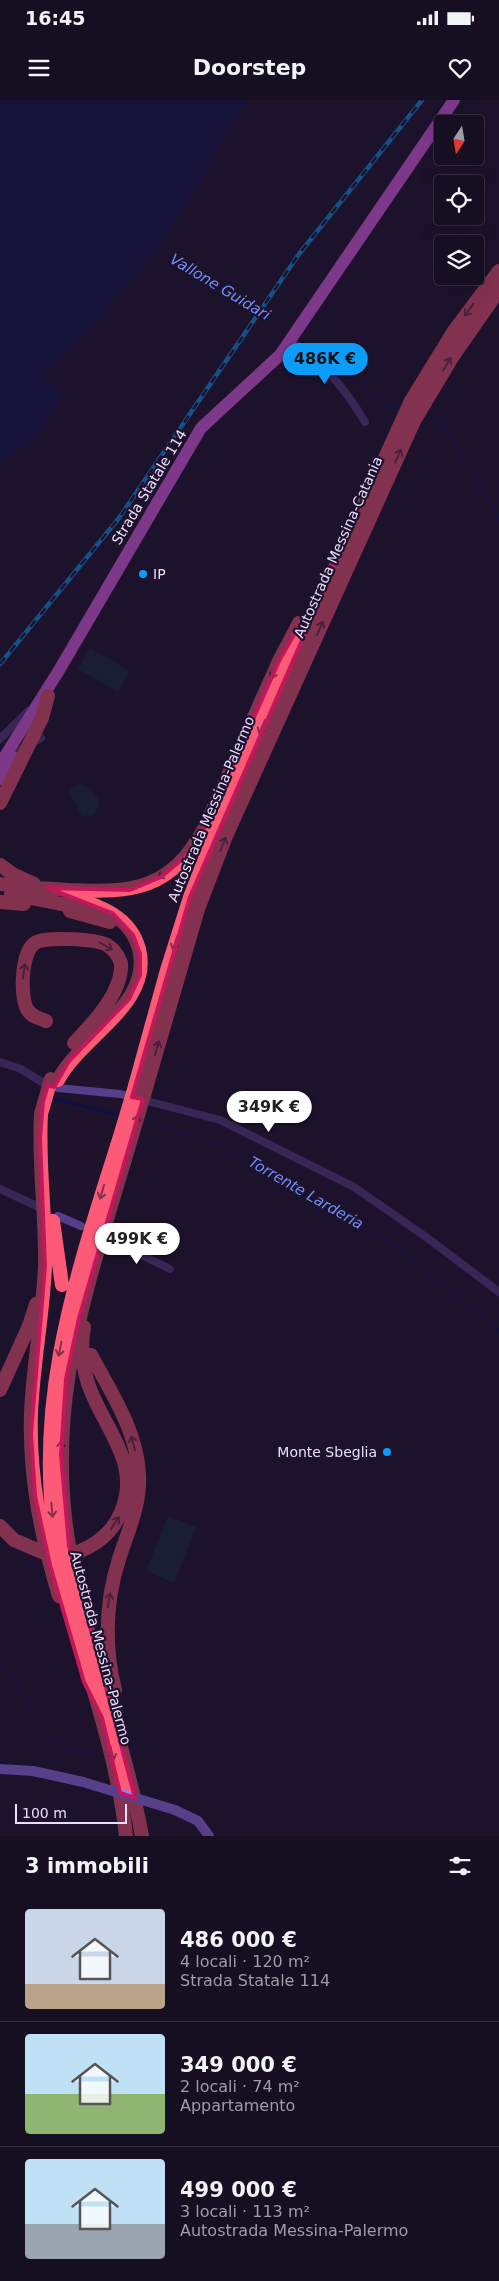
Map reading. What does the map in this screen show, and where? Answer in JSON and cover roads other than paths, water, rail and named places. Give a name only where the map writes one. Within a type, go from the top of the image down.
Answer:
[{"type":"highway","points":[[409,418],[454,332],[499,271]]},
{"type":"highway","points":[[417,404],[499,290]]},
{"type":"highway","name":"Autostrada Messina-Catania","points":[[287,685],[340,553],[409,418]]},
{"type":"highway","name":"Autostrada Messina-Catania","points":[[287,685],[409,418]]},
{"type":"highway","points":[[0,884],[93,892],[130,890],[161,877],[185,857],[205,827],[279,661],[311,599],[340,553]]},
{"type":"highway","name":"Autostrada Messina-Palermo","points":[[142,1836],[129,1769],[72,1563],[63,1502],[61,1455],[62,1423],[70,1354],[138,1094],[167,970],[190,897],[216,830],[287,685]]},
{"type":"highway","points":[[0,803],[42,718],[45,695]]},
{"type":"highway","points":[[0,803],[41,738]]},
{"type":"highway","points":[[0,865],[14,876],[96,904],[112,913],[133,935],[140,961],[140,975],[129,1000],[117,1015],[77,1052],[54,1080]]},
{"type":"highway","points":[[0,892],[80,908],[110,922],[120,930],[130,948],[132,962],[130,976],[124,990],[113,1005],[63,1055],[45,1114],[44,1276],[31,1414],[35,1496],[50,1565],[84,1682],[102,1718]]},
{"type":"highway","points":[[0,902],[80,912],[110,922]]},
{"type":"highway","points":[[46,1021],[36,1018],[28,1011],[22,986],[28,951],[33,944],[52,939],[93,941],[105,944],[115,952],[120,963],[120,976],[114,991],[82,1034]]},
{"type":"highway","points":[[45,1114],[54,1238],[62,1284]]},
{"type":"highway","points":[[78,1552],[98,1542],[110,1531],[121,1513],[128,1490],[122,1454],[87,1381],[82,1343],[88,1308],[124,1188],[123,1151]]},
{"type":"highway","name":"Autostrada Messina-Palermo","points":[[123,1151],[66,1322],[55,1377],[49,1455],[52,1511],[60,1564],[113,1756],[126,1836]]},
{"type":"highway","points":[[0,1390],[29,1326],[44,1276]]},
{"type":"highway","points":[[91,1355],[127,1424],[139,1467],[137,1500],[112,1585],[106,1635],[112,1679],[129,1741],[129,1769]]},
{"type":"highway","points":[[0,1526],[19,1543],[42,1552]]},
{"type":"main road","name":"Strada Statale 114","points":[[0,779],[5,749],[45,695],[202,428],[221,407],[271,365],[293,337],[454,100]]},
{"type":"street","points":[[293,337],[347,394],[365,422]]},
{"type":"street","points":[[5,749],[45,695]]},
{"type":"street","points":[[5,749],[28,746],[41,738]]},
{"type":"street","points":[[0,775],[13,749],[5,749]]},
{"type":"street","points":[[0,1062],[21,1069],[52,1086],[71,1090],[120,1094],[220,1120],[354,1187],[426,1237],[499,1292]]},
{"type":"street","points":[[0,1189],[41,1208]]},
{"type":"street","points":[[58,1216],[81,1226]]},
{"type":"street","points":[[113,1241],[170,1268]]},
{"type":"street","points":[[0,1769],[34,1771],[83,1782],[175,1810],[198,1821],[210,1836]]},
{"type":"waterway","name":"Vallone Guidari","points":[[157,250],[247,306],[271,317],[292,333]]},
{"type":"waterway","name":"Vallone Guidari","points":[[298,338],[385,404],[401,410]]},
{"type":"waterway","name":"Vallone Guidari","points":[[424,414],[439,420],[499,518]]},
{"type":"waterway","name":"Torrente Larderia","points":[[0,1082],[41,1095]]},
{"type":"waterway","name":"Torrente Larderia","points":[[51,1098],[121,1116]]},
{"type":"waterway","name":"Torrente Larderia","points":[[141,1122],[209,1141],[288,1180],[391,1243],[499,1330]]},
{"type":"waterway","points":[[0,1661],[30,1704],[39,1731],[65,1748],[88,1753]]},
{"type":"railway","points":[[0,664],[119,518],[299,254],[422,100]]},
{"type":"place","name":"IP","points":[[143,574]]},
{"type":"place","name":"Monte Sbeglia","points":[[387,1452]]}]
